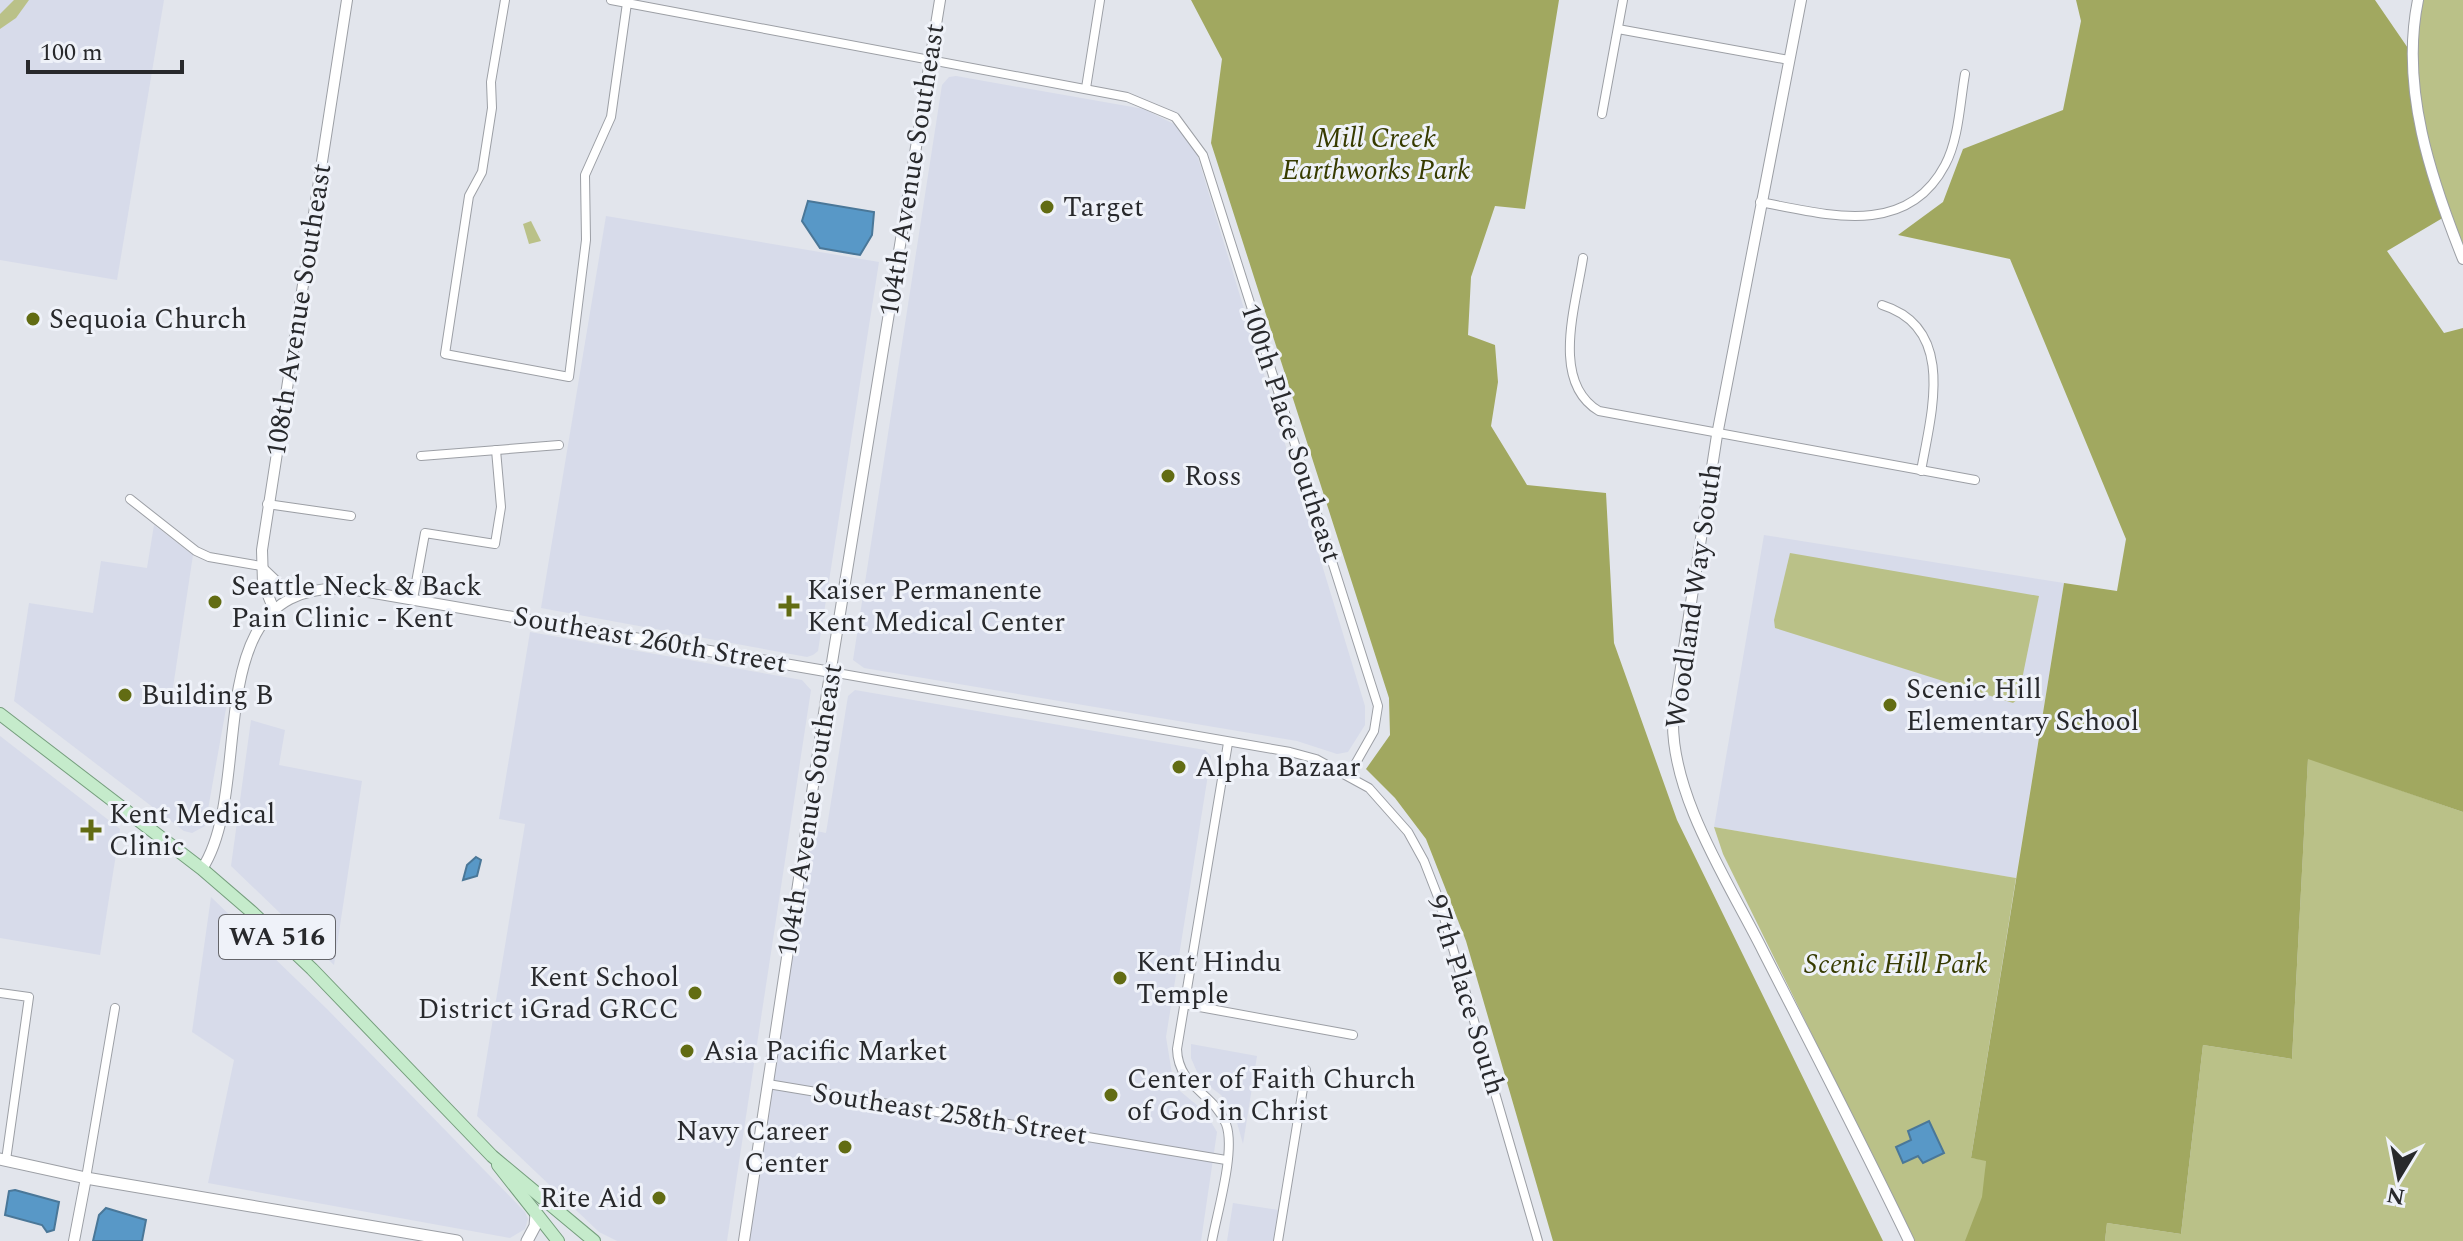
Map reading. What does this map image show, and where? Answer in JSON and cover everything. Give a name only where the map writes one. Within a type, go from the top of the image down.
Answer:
[{"type":"main road","name":"WA 516","points":[[0,714],[202,869],[312,969],[492,1156],[594,1241]]},
{"type":"main road","name":"WA 516","points":[[492,1156],[558,1241]]},
{"type":"main road","points":[[3,1160],[401,1236],[457,1241]]},
{"type":"main road","points":[[510,1181],[516,1182],[548,1210],[556,1209]]},
{"type":"main road","points":[[527,1241],[535,1226],[536,1214]]},
{"type":"street","points":[[505,0],[493,67],[492,108],[482,172],[469,196],[445,354],[569,377],[586,240],[585,175],[611,117],[627,3]]},
{"type":"street","points":[[611,0],[930,62],[1086,88],[1100,0]]},
{"type":"street","name":"104th Avenue Southeast","points":[[744,1241],[831,672],[940,0]]},
{"type":"street","points":[[1602,114],[1623,0]]},
{"type":"street","name":"Woodland Way South","points":[[1801,0],[1717,435],[1673,719],[1672,745],[1679,776],[1713,851],[1909,1241]]},
{"type":"street","points":[[2418,0],[2412,54],[2417,105],[2440,200],[2463,259]]},
{"type":"street","name":"108th Avenue Southeast","points":[[277,607],[261,566],[267,504],[325,148],[343,3]]},
{"type":"street","points":[[1618,29],[1789,60]]},
{"type":"street","points":[[1760,202],[1848,219],[1894,210],[1915,197],[1945,164],[1965,74]]},
{"type":"street","name":"100th Place Southeast","points":[[1086,88],[1154,106],[1175,117],[1203,155],[1378,706],[1374,731],[1349,775]]},
{"type":"street","points":[[1583,258],[1570,356],[1571,375],[1579,395],[1608,414],[1975,480]]},
{"type":"street","points":[[1882,305],[1895,309],[1916,325],[1933,361],[1933,402],[1921,471]]},
{"type":"street","points":[[421,456],[559,445]]},
{"type":"street","points":[[413,599],[425,533],[495,544],[501,507],[496,450]]},
{"type":"street","points":[[130,499],[196,551],[209,557],[261,566],[268,577],[283,588],[309,591]]},
{"type":"street","points":[[267,504],[351,516]]},
{"type":"street","name":"Southeast 260th Street","points":[[277,607],[309,591],[335,588],[413,599],[1316,759],[1349,775]]},
{"type":"street","points":[[202,869],[218,836],[245,657],[254,634],[277,607]]},
{"type":"street","points":[[1212,1241],[1229,1138],[1226,1122],[1212,1103],[1187,1082],[1179,1067],[1177,1042],[1228,743]]},
{"type":"street","name":"97th Place South","points":[[1349,775],[1389,808],[1424,861],[1438,897],[1538,1241]]},
{"type":"street","points":[[0,993],[29,997],[3,1160]]},
{"type":"street","points":[[1183,1004],[1353,1035]]},
{"type":"street","points":[[74,1241],[115,1008]]},
{"type":"street","points":[[1278,1241],[1306,1070]]},
{"type":"street","name":"Southeast 258th Street","points":[[768,1084],[1226,1160]]},
{"type":"shaded area","points":[[0,0],[164,0],[117,280],[0,260]]},
{"type":"shaded area","points":[[949,77],[1144,109],[1174,124],[1195,148],[1365,706],[1365,725],[1348,752],[1337,754],[1297,741],[864,668],[853,660],[942,85]]},
{"type":"shaded area","points":[[606,216],[879,262],[818,651],[813,655],[807,657],[541,608]]},
{"type":"shaded area","points":[[154,525],[193,555],[172,694],[227,703],[205,826],[192,833],[184,831],[14,701],[29,603],[93,613],[101,561],[147,568]]},
{"type":"shaded area","name":"Scenic Hill Elementary School","points":[[1764,535],[2064,583],[2016,878],[1714,827]]},
{"type":"shaded area","points":[[530,632],[802,680],[811,690],[727,1241],[617,1241],[599,1232],[477,1116],[525,824],[499,819]]},
{"type":"shaded area","points":[[855,690],[1205,750],[1211,756],[1166,1037],[1174,1086],[1205,1112],[1217,1132],[1201,1241],[744,1241],[807,829],[826,833],[848,696]]},
{"type":"shaded area","points":[[251,720],[285,730],[279,765],[362,781],[334,965],[231,866]]},
{"type":"shaded area","points":[[0,736],[120,829],[100,955],[0,938]]},
{"type":"shaded area","points":[[211,897],[327,1009],[525,1212],[528,1219],[525,1229],[510,1238],[208,1183],[234,1060],[192,1032]]},
{"type":"shaded area","points":[[1191,1044],[1257,1056],[1243,1144],[1234,1112],[1221,1095],[1200,1079],[1191,1058]]},
{"type":"shaded area","points":[[1233,1203],[1279,1210],[1274,1241],[1227,1241]]},
{"type":"green space","points":[[14,0],[29,0],[16,18],[0,29],[0,14]]},
{"type":"green space","name":"Mill Creek Earthworks Park","points":[[1191,0],[1559,0],[1525,209],[1495,206],[1471,277],[1468,335],[1495,345],[1498,382],[1491,426],[1527,485],[1606,493],[1614,643],[1677,820],[1883,1241],[1553,1241],[1466,941],[1426,839],[1395,798],[1366,769],[1390,735],[1389,698],[1211,143],[1222,59]]},
{"type":"green space","points":[[2076,0],[2375,0],[2412,54],[2415,89],[2446,216],[2387,251],[2444,333],[2463,328],[2463,812],[2308,759],[2292,1059],[2203,1045],[2181,1234],[2107,1223],[2105,1241],[1965,1241],[1982,1197],[1986,1161],[1971,1158],[2064,583],[2117,591],[2126,539],[2010,259],[1898,235],[1943,202],[1963,149],[2063,110],[2081,21]]},
{"type":"green space","points":[[2418,0],[2463,0],[2463,259],[2417,105]]},
{"type":"green space","points":[[531,221],[541,241],[529,244],[523,224]]},
{"type":"green space","points":[[1790,553],[2039,596],[2018,699],[2013,703],[1775,628],[1774,620]]},
{"type":"green space","points":[[2308,758],[2463,812],[2463,1241],[2105,1241],[2107,1223],[2181,1234],[2203,1045],[2292,1059]]},
{"type":"green space","name":"Scenic Hill Park","points":[[1714,827],[2016,878],[1971,1158],[1986,1160],[1985,1200],[1967,1241],[1914,1241],[1723,854]]},
{"type":"water","points":[[808,201],[874,212],[872,235],[860,255],[820,248],[802,221]]},
{"type":"water","points":[[476,857],[481,860],[477,876],[463,880],[467,865]]},
{"type":"water","points":[[1929,1121],[1944,1153],[1923,1163],[1918,1156],[1903,1163],[1896,1147],[1911,1140],[1908,1131]]},
{"type":"water","points":[[9,1191],[59,1202],[54,1230],[47,1232],[42,1225],[5,1215]]},
{"type":"water","points":[[106,1208],[146,1220],[142,1241],[93,1241],[99,1215]]},
{"type":"place","name":"Target","points":[[1047,207]]},
{"type":"place","name":"Sequoia Church","points":[[33,319]]},
{"type":"place","name":"Ross","points":[[1168,476]]},
{"type":"place","name":"Seattle Neck & Back Pain Clinic - Kent","points":[[215,602]]},
{"type":"place","name":"Kaiser Permanente Kent Medical Center","points":[[789,606]]},
{"type":"place","name":"Building B","points":[[125,695]]},
{"type":"place","name":"Scenic Hill Elementary School","points":[[1890,705]]},
{"type":"place","name":"Alpha Bazaar","points":[[1179,767]]},
{"type":"place","name":"Kent Medical Clinic","points":[[91,830]]},
{"type":"place","name":"Kent Hindu Temple","points":[[1120,978]]},
{"type":"place","name":"Kent School District iGrad GRCC","points":[[695,993]]},
{"type":"place","name":"Asia Pacific Market","points":[[687,1051]]},
{"type":"place","name":"Center of Faith Church of God in Christ","points":[[1111,1095]]},
{"type":"place","name":"Navy Career Center","points":[[845,1147]]},
{"type":"place","name":"Rite Aid","points":[[659,1198]]}]
